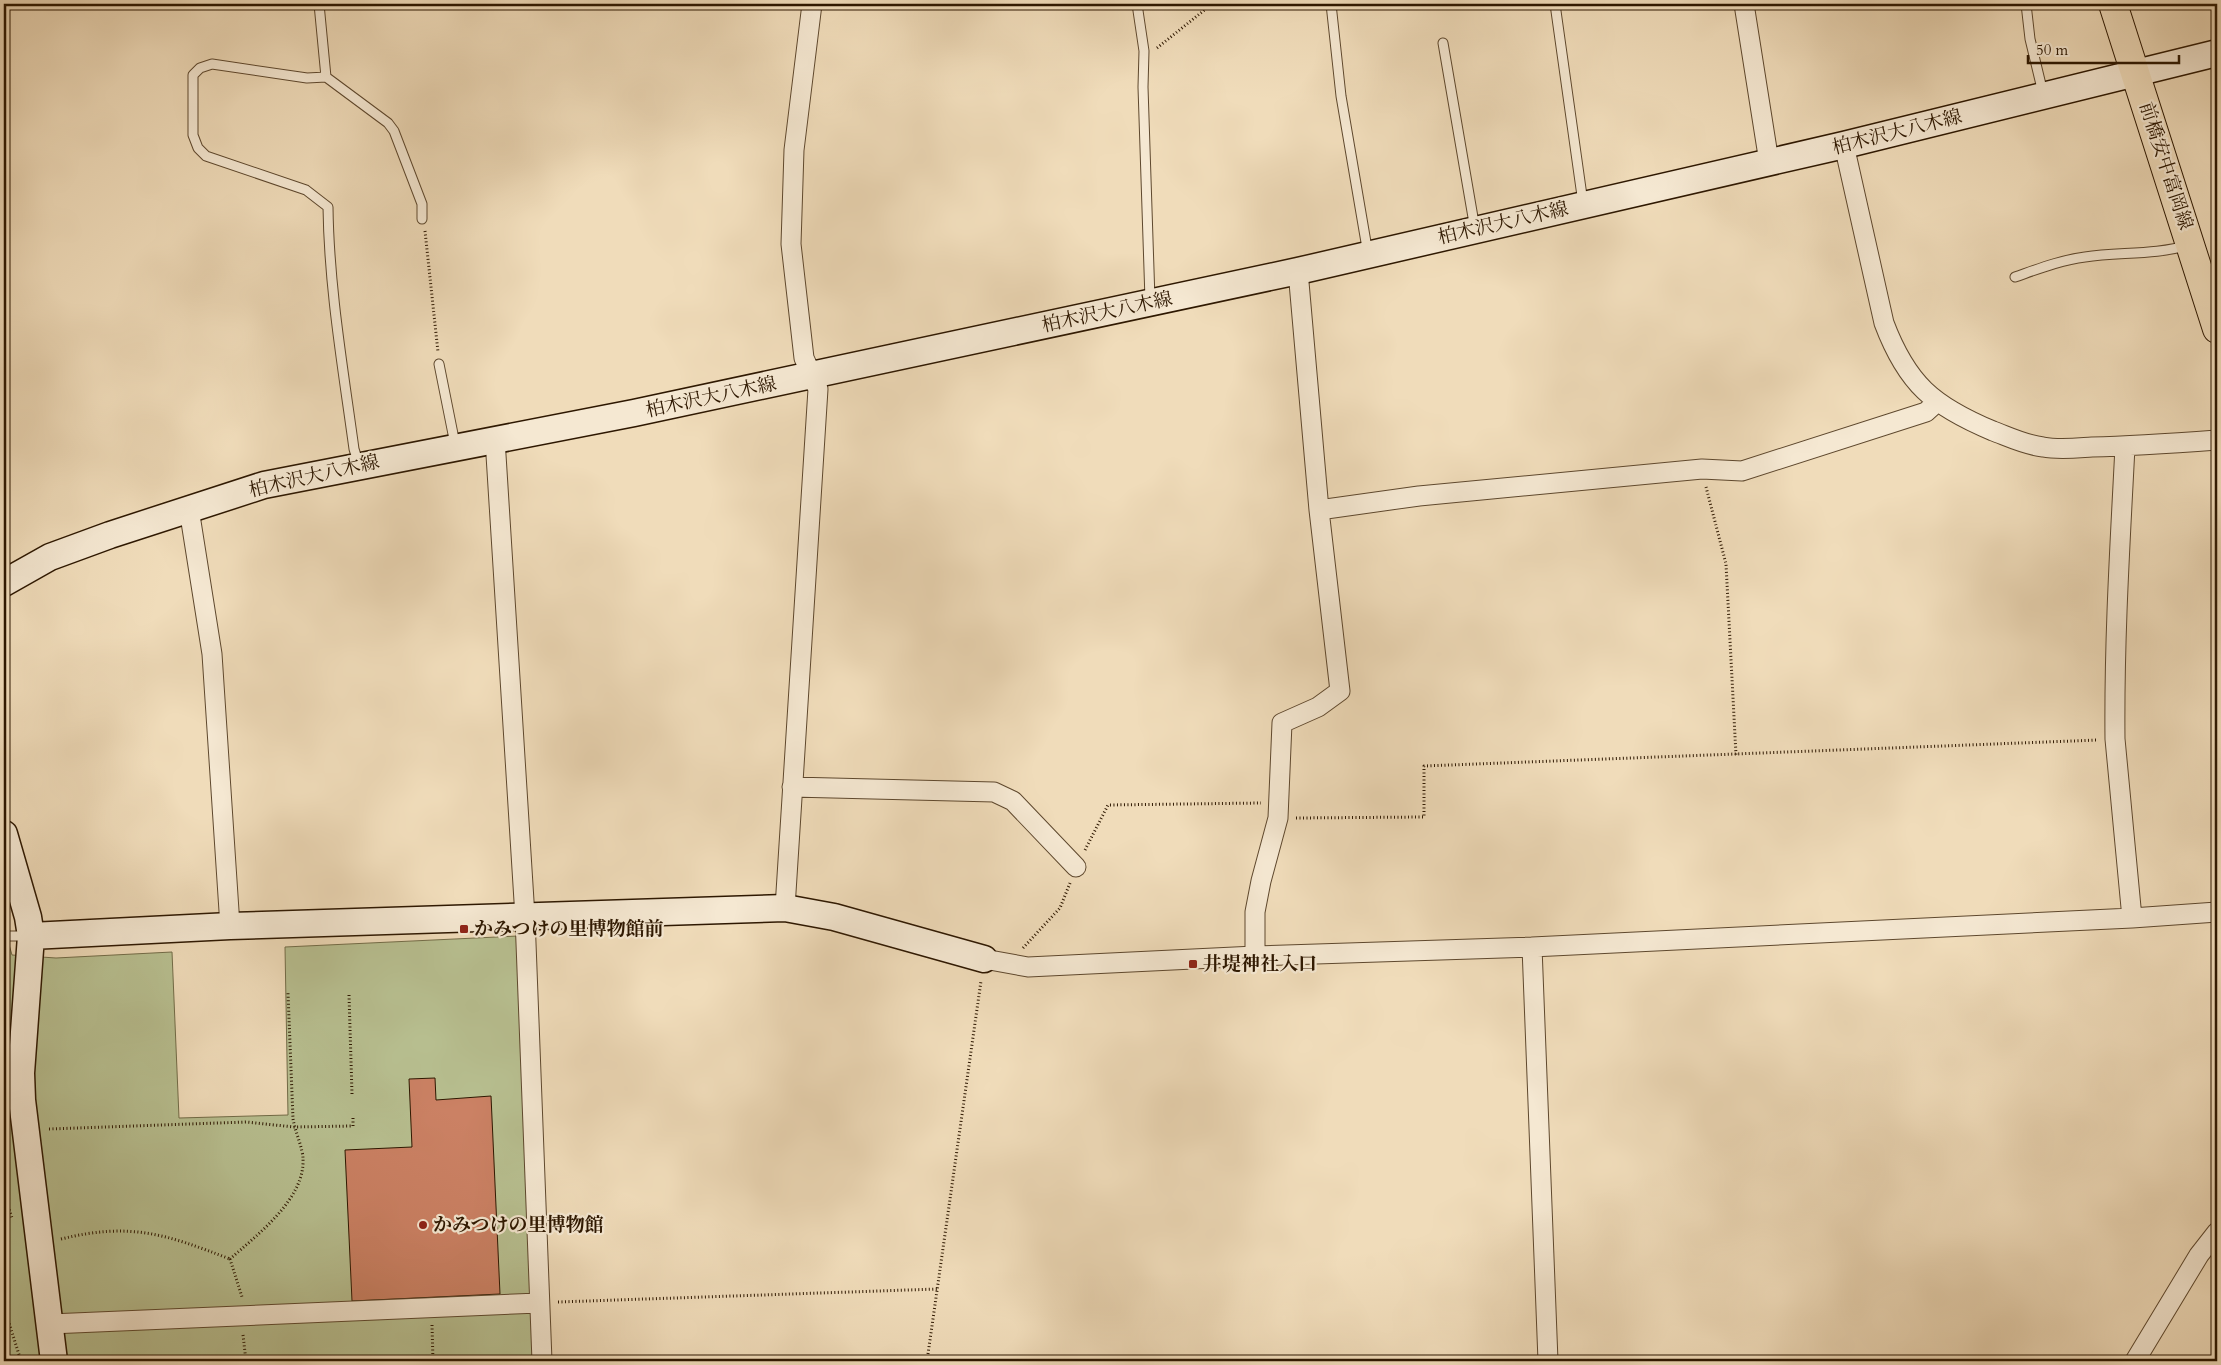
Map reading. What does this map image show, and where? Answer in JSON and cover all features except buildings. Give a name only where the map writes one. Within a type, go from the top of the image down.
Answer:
[{"type":"main road","name":"前橋安中富岡線","points":[[2113,4],[2217,330]]},
{"type":"main road","name":"柏木沢大八木線","points":[[4,583],[50,557],[110,535],[264,485],[634,413],[1298,271],[1844,146],[2217,53]]},
{"type":"main road","points":[[4,834],[28,918],[31,936],[23,1047],[22,1100],[54,1361]]},
{"type":"main road","points":[[31,936],[230,926],[785,908],[834,917],[996,961]]},
{"type":"street","points":[[785,908],[818,397],[818,389],[804,358],[791,244],[794,150],[812,4]]},
{"type":"street","points":[[1744,4],[1769,162]]},
{"type":"street","points":[[1844,146],[1884,323],[1898,356],[1908,372],[1937,402],[1971,422],[2034,446],[2053,448],[2125,446],[2217,440]]},
{"type":"street","points":[[1255,956],[1256,912],[1261,881],[1279,811],[1282,723],[1318,707],[1340,691],[1319,510],[1298,271]]},
{"type":"street","points":[[1319,510],[1419,496],[1702,469],[1742,471],[1926,412],[1937,402]]},
{"type":"street","points":[[495,439],[525,917],[542,1361]]},
{"type":"street","points":[[2125,446],[2118,572],[2115,739],[2132,918]]},
{"type":"street","points":[[189,509],[212,654],[230,926]]},
{"type":"street","points":[[792,787],[994,792],[1013,801],[1076,868]]},
{"type":"street","points":[[996,961],[1028,966],[1532,947],[2132,918],[2217,912]]},
{"type":"street","points":[[1532,947],[1548,1361]]},
{"type":"street","points":[[2134,1361],[2199,1255],[2217,1232]]},
{"type":"street","points":[[50,1324],[539,1303]]},
{"type":"lane","points":[[320,4],[326,77]]},
{"type":"lane","points":[[1137,4],[1144,51],[1143,87],[1150,303]]},
{"type":"lane","points":[[1331,4],[1341,96],[1368,254]]},
{"type":"lane","points":[[1555,4],[1583,205]]},
{"type":"lane","points":[[2026,4],[2030,39],[2043,96]]},
{"type":"lane","points":[[1443,43],[1475,229]]},
{"type":"lane","points":[[359,466],[354,449],[333,297],[328,244],[328,207],[306,190],[206,156],[198,148],[193,135],[194,75],[200,68],[212,64],[307,78],[326,77],[388,123],[394,131],[422,204],[422,218]]},
{"type":"lane","points":[[2015,277],[2060,262],[2084,257],[2172,250],[2191,245]]},
{"type":"lane","points":[[439,364],[456,447]]},
{"type":"lane","points":[[4,936],[31,936]]},
{"type":"path","points":[[1144,51],[1159,48],[1212,4]]},
{"type":"path","points":[[422,218],[426,234],[439,364]]},
{"type":"path","points":[[1702,469],[1726,564],[1736,755]]},
{"type":"path","points":[[927,1361],[937,1289],[996,961],[1060,908],[1076,868],[1108,805],[1424,818],[1424,766],[2115,739]]},
{"type":"path","points":[[54,1240],[89,1232],[131,1230],[163,1234],[230,1259],[272,1223],[298,1186],[303,1158],[294,1127],[288,993]]},
{"type":"path","points":[[349,995],[352,1094]]},
{"type":"path","points":[[42,1130],[246,1122],[294,1127],[353,1126],[352,1116]]},
{"type":"path","points":[[539,1303],[937,1289]]},
{"type":"path","points":[[4,1306],[21,1361]]},
{"type":"path","points":[[429,1307],[432,1317],[433,1361]]},
{"type":"green space","points":[[518,936],[535,1361],[4,1361],[4,941],[8,941],[12,955],[56,958],[172,952],[179,1118],[288,1115],[285,947]]},
{"type":"place","name":"かみつけの里博物館前","points":[[464,929]]},
{"type":"place","name":"井堤神社入口","points":[[1193,964]]},
{"type":"place","name":"かみつけの里博物館","points":[[423,1225]]}]
